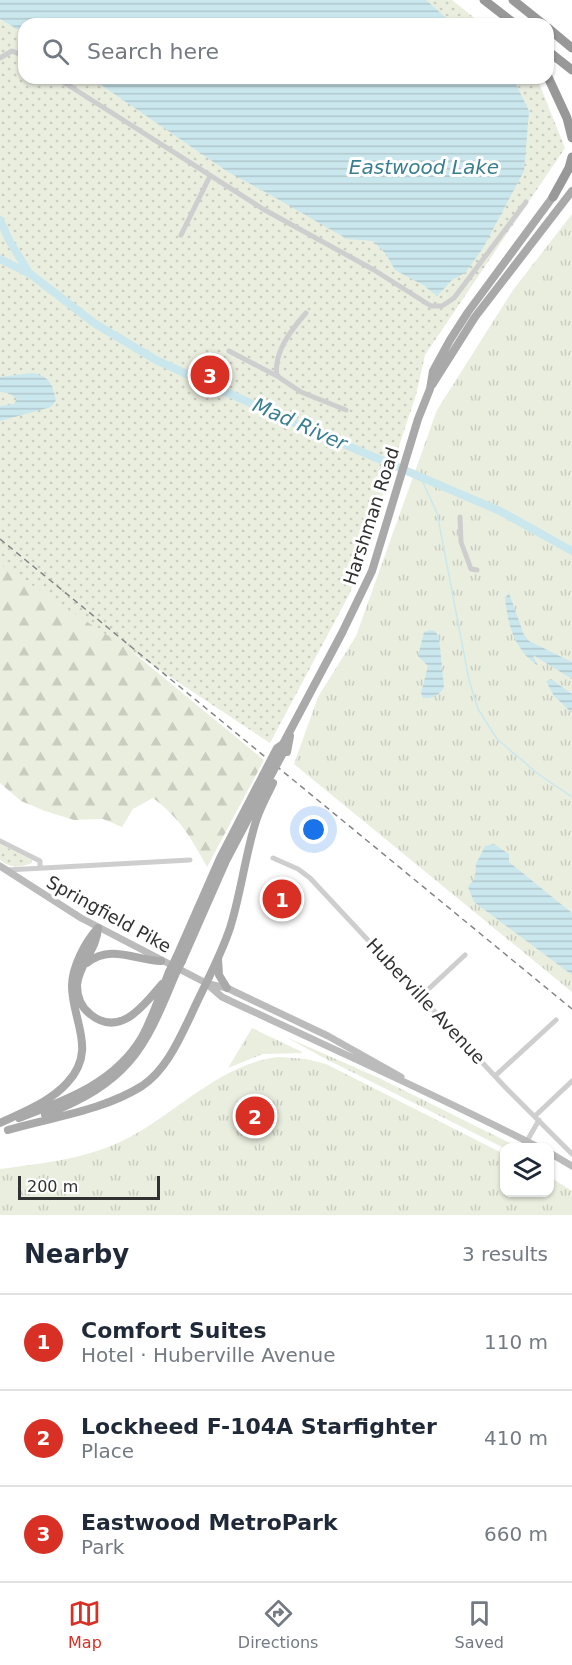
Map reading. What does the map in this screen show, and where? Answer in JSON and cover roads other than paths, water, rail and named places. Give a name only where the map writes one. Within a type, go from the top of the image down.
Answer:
[{"type":"highway","points":[[484,0],[506,18]]},
{"type":"highway","points":[[513,0],[536,18]]},
{"type":"highway","points":[[554,33],[572,48]]},
{"type":"highway","points":[[554,56],[572,70]]},
{"type":"highway","points":[[551,84],[567,118],[572,138]]},
{"type":"highway","points":[[553,84],[572,114]]},
{"type":"highway","points":[[553,197],[572,158]]},
{"type":"main road","name":"Harshman Road","points":[[170,975],[179,959],[220,858],[268,779],[278,748],[283,744],[342,633],[372,571],[430,389],[433,371],[468,312],[572,171]]},
{"type":"main road","name":"Harshman Road","points":[[430,389],[475,317],[572,190]]},
{"type":"main road","points":[[2,1128],[99,1106],[123,1097],[144,1084],[162,1067],[176,1045],[230,929],[268,779],[287,752],[291,729]]},
{"type":"main road","name":"Springfield Pike","points":[[2,869],[98,928],[206,983],[227,988],[328,1036],[388,1068],[413,1085]]},
{"type":"main road","points":[[98,928],[97,938],[81,972],[77,987],[80,1000],[93,1017],[108,1022],[124,1020],[138,1011],[170,975]]},
{"type":"main road","points":[[2,1128],[54,1094],[75,1073],[79,1064],[82,1043],[72,992],[72,980],[77,964],[98,928]]},
{"type":"main road","points":[[81,972],[93,958],[105,954],[117,953],[144,960],[161,961]]},
{"type":"main road","points":[[218,958],[219,975],[227,988]]},
{"type":"main road","points":[[2,1128],[84,1098],[120,1073],[143,1045],[154,1024],[170,975]]},
{"type":"main road","name":"Springfield Pike","points":[[206,983],[222,997],[413,1085],[531,1143]]},
{"type":"main road","points":[[554,1156],[572,1166]]},
{"type":"street","points":[[0,57],[12,51],[18,54]]},
{"type":"street","points":[[66,84],[263,209],[374,270],[434,307],[444,304],[458,293],[525,202]]},
{"type":"street","points":[[181,235],[210,176]]},
{"type":"street","points":[[277,376],[278,360],[283,346],[306,313]]},
{"type":"street","points":[[229,351],[277,376],[301,392],[346,410]]},
{"type":"street","points":[[460,517],[462,548],[471,569],[477,570]]},
{"type":"street","points":[[0,841],[40,861],[40,868]]},
{"type":"street","name":"Huberville Avenue","points":[[273,858],[298,869],[310,878],[495,1076],[570,1152]]},
{"type":"street","points":[[2,869],[190,860]]},
{"type":"street","points":[[421,996],[465,955]]},
{"type":"street","points":[[495,1076],[556,1020]]},
{"type":"street","points":[[527,1141],[537,1118],[572,1081]]},
{"type":"water","points":[[0,0],[426,0],[446,18],[18,18],[18,30],[0,19]]},
{"type":"water","name":"Eastwood Lake","points":[[100,84],[516,84],[529,111],[524,171],[483,248],[465,273],[452,280],[437,296],[423,285],[395,270],[386,254],[373,241],[347,239],[228,172]]},
{"type":"water","points":[[32,373],[49,381],[56,400],[51,407],[0,421],[0,406],[14,404],[17,399],[9,393],[0,392],[0,377]]},
{"type":"water","points":[[509,593],[524,635],[529,641],[572,662],[572,679],[533,655],[538,666],[523,652],[510,627],[505,598]]},
{"type":"water","points":[[435,631],[439,637],[444,687],[435,696],[423,698],[421,693],[428,666],[418,656],[424,632]]},
{"type":"water","points":[[551,679],[572,694],[572,713],[554,696],[546,681]]},
{"type":"water","points":[[494,844],[509,854],[509,862],[572,913],[572,975],[474,902],[468,887],[475,878],[476,864],[485,846]]},
{"type":"waterway","name":"Mad River","points":[[0,220],[29,273],[94,323],[156,360],[290,421],[500,511],[572,551]]},
{"type":"waterway","points":[[0,259],[28,273]]},
{"type":"waterway","points":[[421,478],[437,513],[469,680],[478,709],[497,739],[538,774],[572,797]]},
{"type":"railway","points":[[0,539],[572,1009]]},
{"type":"place","name":"Eastwood MetroPark","points":[[210,375]]},
{"type":"place","name":"Comfort Suites","points":[[282,899]]},
{"type":"place","name":"Lockheed F-104A Starfighter","points":[[255,1116]]}]
